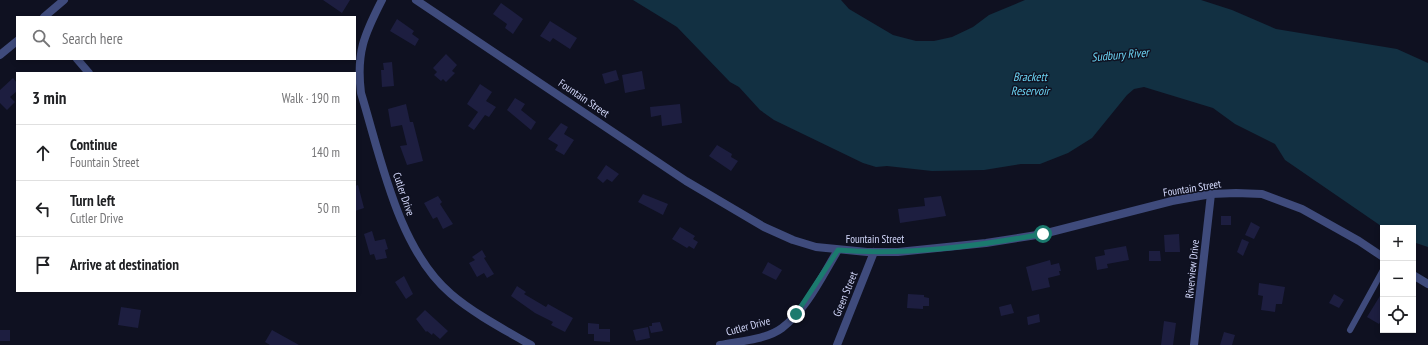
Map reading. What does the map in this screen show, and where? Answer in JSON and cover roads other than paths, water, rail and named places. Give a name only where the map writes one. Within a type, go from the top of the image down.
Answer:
[{"type":"street","points":[[45,16],[64,0]]},
{"type":"street","name":"Cutler Drive","points":[[382,0],[361,46],[359,76],[361,94],[393,200],[410,243],[427,267],[451,294],[500,328],[531,345]]},
{"type":"street","name":"Fountain Street","points":[[416,0],[686,181],[743,215],[793,240],[816,247],[838,250],[898,252],[1016,239],[1043,234],[1172,201],[1211,194],[1236,193],[1262,194],[1283,201],[1321,220],[1380,255]]},
{"type":"street","points":[[0,55],[16,42]]},
{"type":"street","points":[[78,60],[88,72]]},
{"type":"street","name":"Riverview Drive","points":[[1194,345],[1211,194]]},
{"type":"street","name":"Cutler Drive","points":[[720,345],[761,337],[781,328],[796,314],[809,297],[838,250]]},
{"type":"street","name":"Green Street","points":[[837,345],[874,252]]},
{"type":"street","points":[[1416,277],[1428,284]]},
{"type":"lane","points":[[1350,330],[1380,275]]},
{"type":"water","name":"Brackett Reservoir","points":[[633,0],[841,0],[849,9],[893,35],[916,41],[934,41],[952,37],[973,27],[989,15],[1025,0],[1201,0],[1232,10],[1276,29],[1397,49],[1428,63],[1428,247],[1416,243],[1416,225],[1380,225],[1285,160],[1275,144],[1235,124],[1213,108],[1144,87],[1134,89],[1127,95],[1092,138],[1068,153],[1040,164],[1021,164],[984,170],[932,171],[887,166],[876,167],[863,163],[774,120],[760,110],[739,87],[730,82],[677,27]]},
{"type":"water label","name":"Sudbury River","points":[[1120,55]]}]
